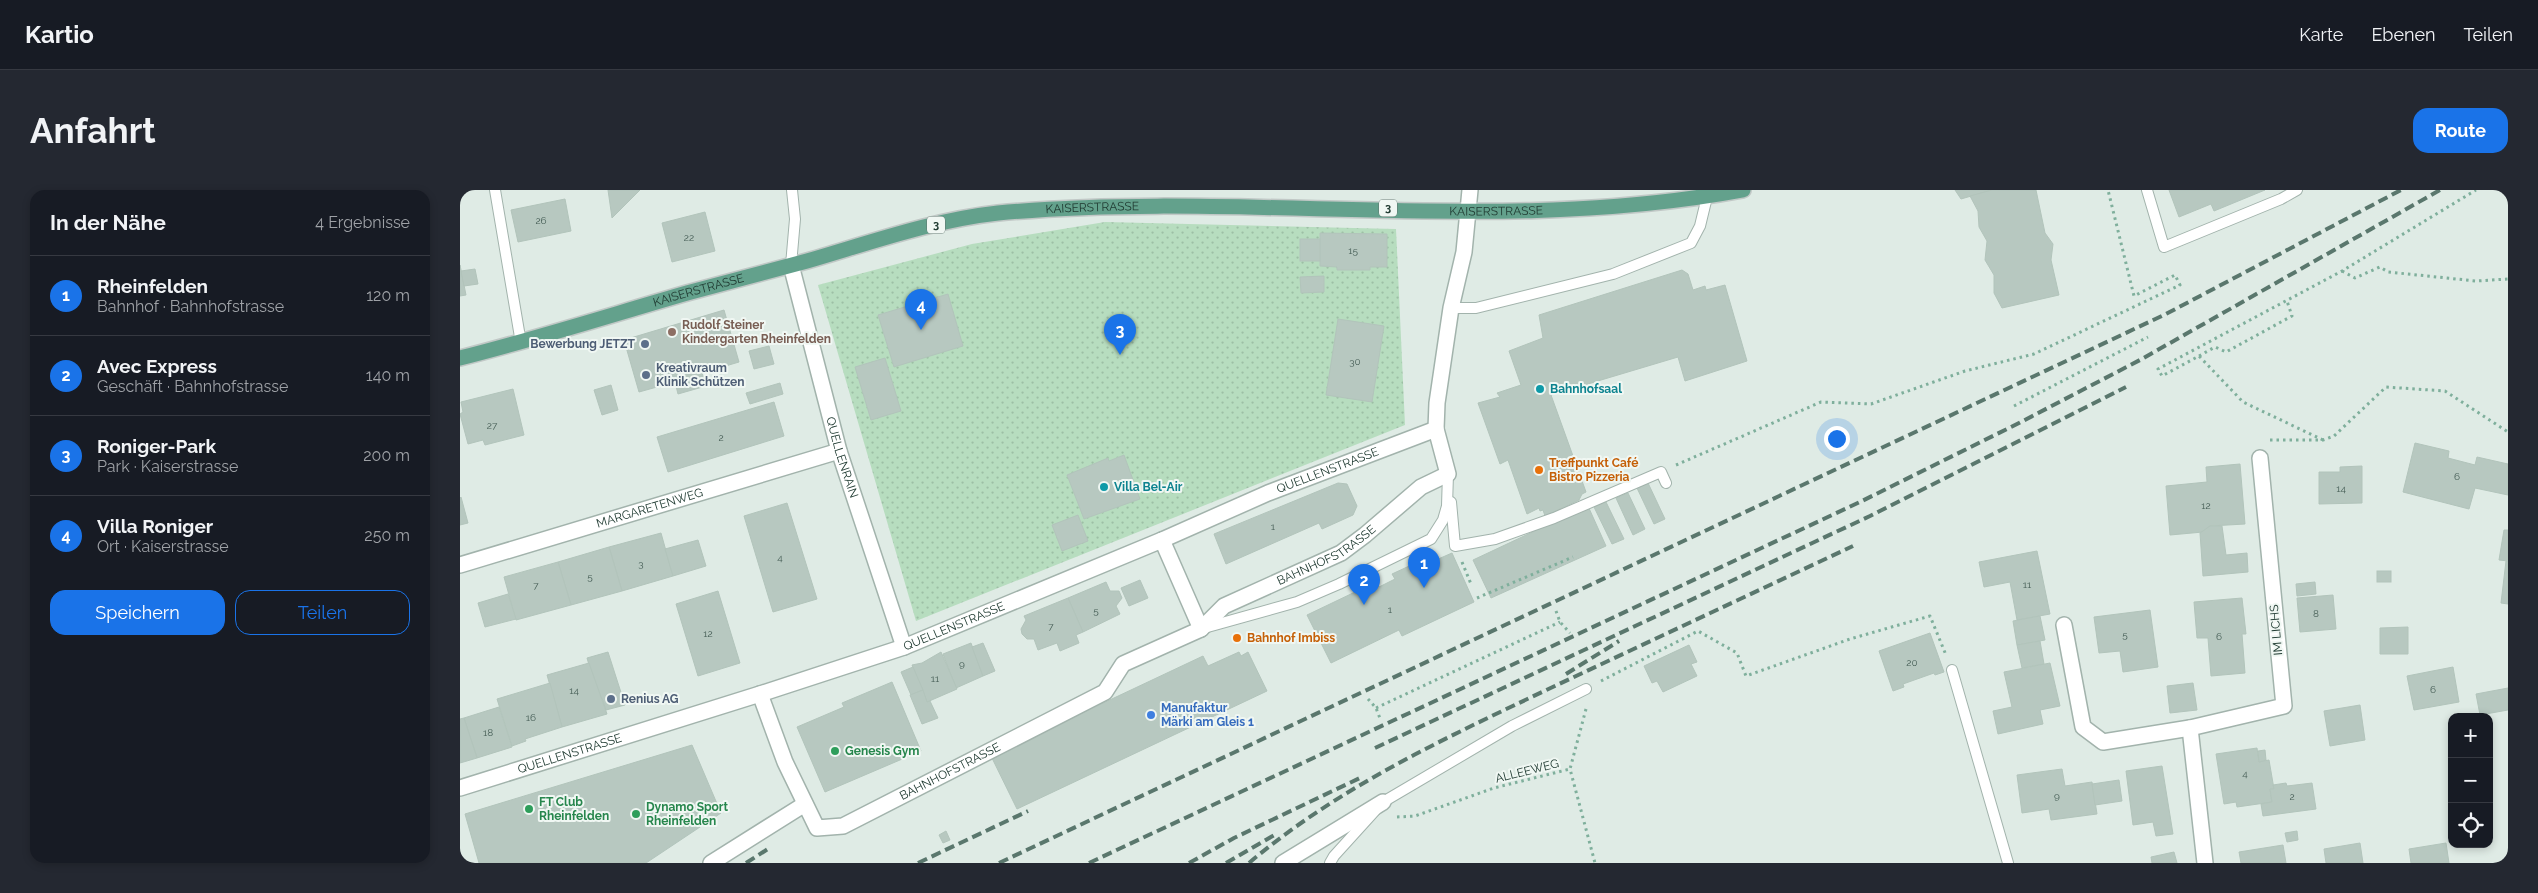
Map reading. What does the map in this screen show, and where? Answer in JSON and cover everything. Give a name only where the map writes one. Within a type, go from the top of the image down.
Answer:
[{"type":"main road","name":"KAISERSTRASSE","points":[[460,358],[520,343],[688,293],[791,266],[915,230],[1004,212],[1117,203],[1469,209],[1605,208],[1656,204],[1743,190]]},
{"type":"street","name":"BAHNHOFSTRASSE","points":[[760,694],[785,762],[817,828],[843,826],[1105,692],[1123,664],[1201,629],[1224,606],[1341,552],[1365,535],[1421,487],[1448,474],[1436,429],[1440,378],[1451,308],[1464,252],[1470,190]]},
{"type":"street","name":"QUELLENRAIN","points":[[791,266],[839,451],[904,647]]},
{"type":"street","name":"QUELLENSTRASSE","points":[[460,788],[904,647],[1162,540],[1268,493],[1436,429]]},
{"type":"street","name":"MARGARETENWEG","points":[[460,565],[839,451]]},
{"type":"street","name":"IM LICHS","points":[[2064,625],[2083,727],[2103,742],[2190,728],[2284,706],[2260,458]]},
{"type":"street","points":[[1162,540],[1201,629]]},
{"type":"street","points":[[2190,728],[2205,863]]},
{"type":"street","points":[[1283,863],[1383,802]]},
{"type":"street","points":[[711,863],[805,804]]},
{"type":"lane","points":[[495,190],[520,343]]},
{"type":"lane","points":[[791,266],[795,219],[792,190]]},
{"type":"lane","points":[[2147,190],[2164,248],[2281,199],[2297,190]]},
{"type":"lane","points":[[1451,308],[1476,308],[1613,274],[1691,243],[1700,226],[1707,197]]},
{"type":"lane","points":[[1448,474],[1455,546],[1496,540],[1554,518],[1661,472],[1666,483]]},
{"type":"lane","name":"BAHNHOFSTRASSE","points":[[1201,629],[1297,602],[1339,584],[1431,539],[1443,520],[1447,506],[1448,474]]},
{"type":"lane","points":[[1952,670],[2008,863]]},
{"type":"lane","points":[[1330,863],[1334,856],[1383,802],[1512,726],[1586,689]]},
{"type":"path","points":[[1661,472],[1821,402],[1871,404],[1965,370],[2034,354],[2180,285],[2175,275],[2134,296],[2108,190]]},
{"type":"path","points":[[2286,301],[2292,316],[2226,352],[2214,347],[2162,376],[2158,369],[2342,271],[2476,190]]},
{"type":"path","points":[[2342,271],[2355,278],[2380,267],[2388,272],[2476,281],[2508,279]]},
{"type":"path","points":[[2014,406],[2148,337]]},
{"type":"path","points":[[2199,356],[2243,402],[2323,440]]},
{"type":"path","points":[[2260,458],[2257,440],[2323,440],[2334,436],[2386,386],[2446,391],[2508,432]]},
{"type":"path","points":[[1455,546],[1471,584]]},
{"type":"path","points":[[1478,598],[1573,558]]},
{"type":"path","points":[[1556,611],[1560,622],[1570,633]]},
{"type":"path","points":[[1570,769],[1586,708],[1586,689],[1698,632],[1737,653],[1746,676],[1850,639],[1930,616],[1952,670]]},
{"type":"path","points":[[1376,708],[1560,622]]},
{"type":"path","points":[[1368,699],[1376,708],[1381,721]]},
{"type":"path","name":"ALLEEWEG","points":[[1394,817],[1415,816],[1494,788],[1570,769],[1595,863]]},
{"type":"green space","points":[[1105,222],[1396,229],[1405,425],[916,621],[818,285],[972,244]]},
{"type":"building","points":[[608,190],[640,190],[612,218]]},
{"type":"building","points":[[1955,190],[1992,190],[1961,199]]},
{"type":"building","points":[[1992,190],[2036,190],[2045,233],[2053,244],[2051,260],[2059,295],[2002,308],[1994,293],[1994,275],[1985,260],[1987,241],[1979,227],[1978,211],[1970,196]]},
{"type":"building","points":[[2169,190],[2265,190],[2214,211],[2211,204],[2179,217]]},
{"type":"building","points":[[565,199],[571,231],[518,242],[511,210]]},
{"type":"building","points":[[705,212],[715,251],[672,262],[662,223]]},
{"type":"building","points":[[1320,233],[1387,234],[1387,267],[1370,267],[1370,270],[1337,270],[1337,267],[1320,266]]},
{"type":"building","points":[[1300,239],[1320,239],[1320,261],[1300,261]]},
{"type":"building","points":[[460,265],[466,295],[460,296]]},
{"type":"building","points":[[475,269],[478,284],[464,286],[461,271]]},
{"type":"building","name":"Bahnhofsaal","points":[[1682,270],[1688,274],[1693,290],[1705,286],[1706,290],[1725,285],[1747,361],[1685,381],[1678,357],[1551,395],[1586,492],[1582,494],[1579,500],[1545,516],[1543,510],[1540,511],[1539,508],[1527,514],[1508,460],[1500,464],[1478,403],[1500,397],[1497,393],[1521,385],[1509,351],[1543,338],[1539,315]]},
{"type":"building","points":[[1324,276],[1324,292],[1301,293],[1300,277]]},
{"type":"building","points":[[948,294],[963,346],[894,367],[878,315]]},
{"type":"building","points":[[724,310],[739,362],[702,373],[706,386],[678,394],[675,382],[639,392],[624,340]]},
{"type":"building","points":[[1338,319],[1384,326],[1372,402],[1326,395]]},
{"type":"building","points":[[769,346],[774,364],[754,369],[749,351]]},
{"type":"building","points":[[885,358],[901,411],[871,420],[855,367]]},
{"type":"building","points":[[780,383],[783,394],[750,404],[746,393]]},
{"type":"building","points":[[611,385],[618,410],[602,415],[594,390]]},
{"type":"building","points":[[513,389],[524,435],[485,445],[483,440],[468,444],[460,414],[463,412],[461,402]]},
{"type":"building","points":[[774,402],[784,436],[668,472],[657,437]]},
{"type":"building","points":[[2415,443],[2449,451],[2448,458],[2475,465],[2477,457],[2508,464],[2508,495],[2475,488],[2469,509],[2403,492]]},
{"type":"building","name":"Villa Bel-Air","points":[[1124,455],[1140,499],[1084,519],[1067,475],[1108,458],[1109,461]]},
{"type":"building","points":[[2240,464],[2245,524],[2210,526],[2203,532],[2170,535],[2166,486],[2207,482],[2206,467]]},
{"type":"building","points":[[2362,466],[2362,503],[2319,504],[2319,472],[2340,472],[2340,467]]},
{"type":"building","points":[[1338,483],[1347,484],[1357,506],[1353,515],[1322,529],[1319,523],[1226,564],[1214,534]]},
{"type":"building","points":[[1648,483],[1665,519],[1654,524],[1637,488]]},
{"type":"building","points":[[1628,493],[1645,529],[1633,535],[1616,498]]},
{"type":"building","points":[[460,498],[468,523],[460,525]]},
{"type":"building","points":[[1606,502],[1624,539],[1612,544],[1594,507]]},
{"type":"building","points":[[787,503],[817,599],[773,612],[744,516]]},
{"type":"building","points":[[1588,506],[1606,546],[1491,598],[1473,560]]},
{"type":"building","points":[[1078,515],[1088,541],[1062,551],[1052,525]]},
{"type":"building","points":[[2210,526],[2222,526],[2226,555],[2247,553],[2248,572],[2203,576],[2200,533]]},
{"type":"building","points":[[2504,530],[2508,530],[2508,561],[2499,560]]},
{"type":"building","points":[[661,533],[673,576],[622,591],[609,547]]},
{"type":"building","points":[[698,540],[706,566],[673,576],[665,549]]},
{"type":"building","points":[[609,547],[622,591],[571,605],[558,562]]},
{"type":"building","points":[[2037,551],[2050,614],[2017,620],[2010,582],[1984,587],[1979,562]]},
{"type":"building","points":[[1452,553],[1474,602],[1402,636],[1399,630],[1331,663],[1307,615],[1376,582],[1379,587],[1395,579],[1392,574],[1433,555],[1436,560]]},
{"type":"building","points":[[2506,561],[2508,561],[2508,604],[2501,603]]},
{"type":"building","points":[[558,562],[571,605],[516,620],[504,577]]},
{"type":"building","points":[[2377,571],[2391,571],[2391,582],[2377,582]]},
{"type":"building","points":[[1140,580],[1148,598],[1129,606],[1121,588]]},
{"type":"building","points":[[1106,582],[1110,591],[1119,591],[1122,598],[1116,606],[1120,614],[1083,632],[1068,598]]},
{"type":"building","points":[[2315,582],[2316,594],[2297,596],[2296,584]]},
{"type":"building","points":[[718,591],[740,663],[698,676],[676,604]]},
{"type":"building","points":[[508,594],[516,619],[485,627],[478,603]]},
{"type":"building","points":[[2333,595],[2336,629],[2300,632],[2297,598]]},
{"type":"building","points":[[1068,598],[1083,632],[1076,635],[1079,643],[1060,651],[1057,643],[1038,650],[1034,639],[1027,639],[1022,634],[1021,629],[1026,620],[1024,616]]},
{"type":"building","points":[[2242,598],[2246,634],[2242,634],[2245,673],[2211,676],[2208,638],[2197,638],[2194,602]]},
{"type":"building","points":[[2150,610],[2158,667],[2123,672],[2120,651],[2099,653],[2094,617]]},
{"type":"building","points":[[2040,616],[2045,640],[2017,645],[2013,621]]},
{"type":"building","points":[[2408,627],[2408,654],[2380,654],[2380,628]]},
{"type":"building","points":[[1930,633],[1944,672],[1935,675],[1934,673],[1903,684],[1904,687],[1893,691],[1879,651]]},
{"type":"building","points":[[2040,641],[2044,664],[2022,668],[2017,645]]},
{"type":"building","points":[[971,643],[983,676],[956,688],[943,654]]},
{"type":"building","points":[[983,643],[995,671],[983,676],[972,647]]},
{"type":"building","points":[[1689,645],[1697,662],[1691,664],[1697,676],[1663,692],[1657,681],[1652,683],[1644,666]]},
{"type":"building","points":[[608,652],[625,705],[606,710],[602,698],[599,699],[587,658]]},
{"type":"building","points":[[941,652],[957,689],[927,702],[912,665],[922,663]]},
{"type":"building","points":[[1239,652],[1241,656],[1248,652],[1267,691],[1017,809],[991,756],[1203,656],[1208,666]]},
{"type":"building","points":[[589,663],[607,714],[562,727],[547,675]]},
{"type":"building","points":[[2050,663],[2060,706],[2040,710],[2043,724],[1998,734],[1993,711],[2012,707],[2004,672]]},
{"type":"building","points":[[913,667],[923,690],[911,695],[901,672]]},
{"type":"building","points":[[2453,667],[2459,702],[2414,710],[2407,676]]},
{"type":"building","points":[[892,682],[921,751],[825,792],[797,727],[844,707],[842,703]]},
{"type":"building","points":[[550,683],[562,727],[525,739],[526,741],[512,746],[497,699]]},
{"type":"building","points":[[2193,683],[2197,710],[2170,713],[2167,686]]},
{"type":"building","points":[[2508,688],[2508,710],[2480,713],[2476,694]]},
{"type":"building","points":[[923,690],[927,702],[930,701],[938,718],[922,724],[910,695]]},
{"type":"building","points":[[2360,705],[2365,740],[2330,746],[2324,711]]},
{"type":"building","points":[[499,707],[512,747],[477,758],[464,718]]},
{"type":"building","points":[[464,718],[477,758],[460,763],[460,719]]},
{"type":"building","points":[[692,745],[721,813],[646,863],[479,863],[465,814]]},
{"type":"building","points":[[2257,748],[2259,762],[2269,760],[2274,789],[2270,789],[2272,802],[2237,807],[2236,802],[2224,804],[2216,754]]},
{"type":"building","points":[[2265,750],[2266,760],[2259,762],[2258,751]]},
{"type":"building","points":[[2162,766],[2173,834],[2156,836],[2153,822],[2133,825],[2126,771]]},
{"type":"building","points":[[2062,769],[2065,786],[2092,782],[2097,814],[2051,820],[2049,809],[2022,813],[2017,775]]},
{"type":"building","points":[[2119,780],[2122,801],[2095,805],[2092,784]]},
{"type":"building","points":[[2286,783],[2287,786],[2312,783],[2316,809],[2263,816],[2261,804],[2272,802],[2270,789],[2274,789],[2273,785]]},
{"type":"building","points":[[946,831],[950,840],[943,843],[939,835]]},
{"type":"building","points":[[2297,831],[2298,840],[2287,842],[2285,833]]},
{"type":"building","points":[[2360,843],[2363,863],[2326,863],[2324,849]]},
{"type":"building","points":[[2446,843],[2449,863],[2411,863],[2409,849]]},
{"type":"building","points":[[2283,845],[2286,863],[2241,863],[2239,852]]},
{"type":"building","points":[[2174,852],[2177,863],[2152,863],[2151,857]]},
{"type":"railway","points":[[999,863],[2164,315],[2401,190]]},
{"type":"railway","points":[[1089,863],[1862,501],[2019,423],[2140,360],[2440,190]]},
{"type":"railway","points":[[1375,748],[1870,516],[2126,387]]},
{"type":"railway","points":[[1249,863],[1321,809],[1398,763],[1438,742],[1853,546]]},
{"type":"railway","points":[[1566,674],[1619,641]]},
{"type":"railway","points":[[1189,863],[1234,838],[1362,777]]},
{"type":"railway","points":[[918,863],[1028,811]]},
{"type":"railway","points":[[1226,863],[1276,834]]},
{"type":"railway","points":[[746,863],[771,847]]},
{"type":"place","name":"Villa Roniger","points":[[921,330]]},
{"type":"place","name":"Rudolf Steiner Kindergarten Rheinfelden","points":[[672,332]]},
{"type":"place","name":"Bewerbung JETZT","points":[[645,344]]},
{"type":"place","name":"Roniger-Park","points":[[1120,355]]},
{"type":"place","name":"Kreativraum Klinik Schützen","points":[[646,375]]},
{"type":"place","name":"Bahnhofsaal","points":[[1540,389]]},
{"type":"place","name":"Treffpunkt Café Bistro Pizzeria","points":[[1539,470]]},
{"type":"place","name":"Villa Bel-Air","points":[[1104,487]]},
{"type":"place","name":"Rheinfelden","points":[[1424,588]]},
{"type":"place","name":"Avec Express","points":[[1364,605]]},
{"type":"place","name":"Bahnhof Imbiss","points":[[1237,638]]},
{"type":"place","name":"Renius AG","points":[[611,699]]},
{"type":"place","name":"Manufaktur Märki am Gleis 1","points":[[1151,715]]},
{"type":"place","name":"Genesis Gym","points":[[835,751]]},
{"type":"place","name":"FT Club Rheinfelden","points":[[529,809]]},
{"type":"place","name":"Dynamo Sport Rheinfelden","points":[[636,814]]}]
